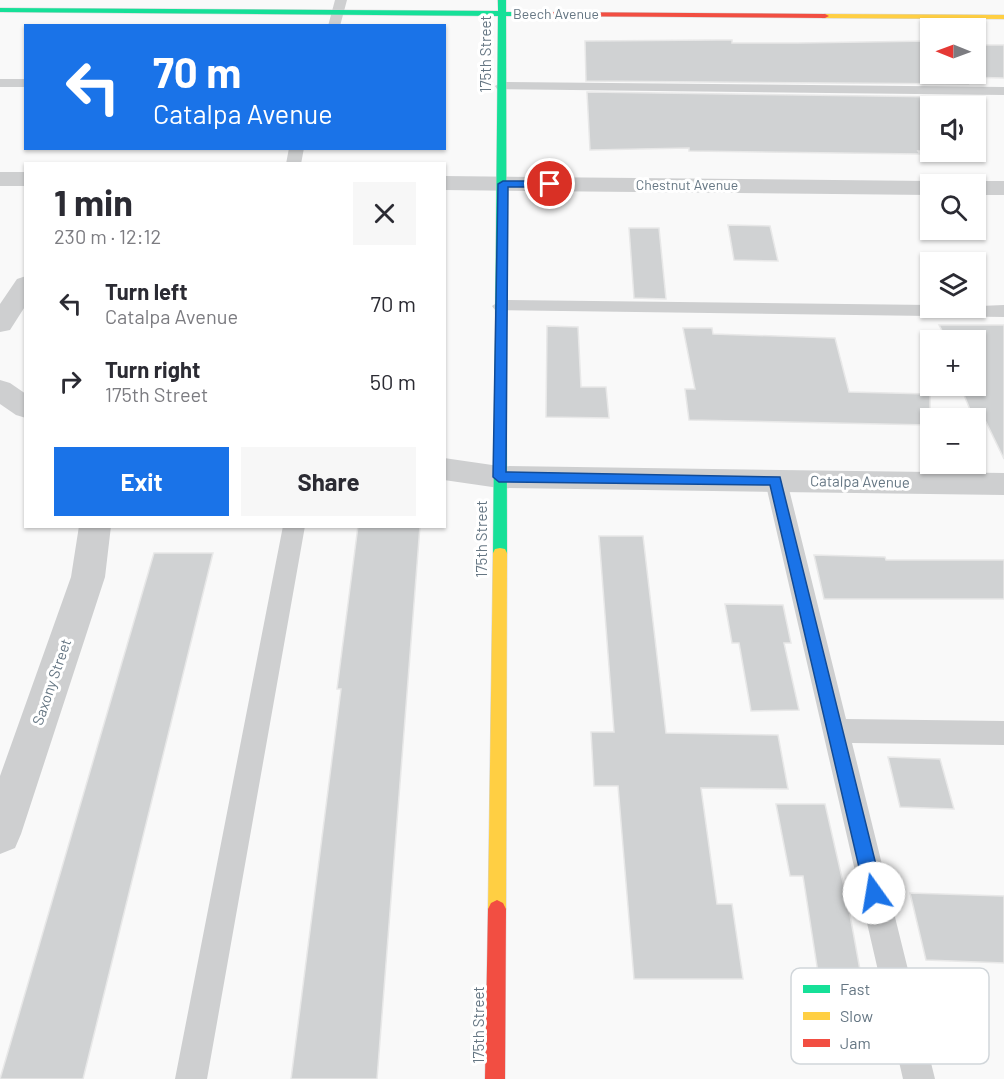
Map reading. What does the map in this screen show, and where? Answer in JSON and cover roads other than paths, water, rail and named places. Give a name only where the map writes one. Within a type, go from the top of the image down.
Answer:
[{"type":"street","name":"Beech Avenue","points":[[0,10],[338,13],[502,7],[1004,17]]},
{"type":"street","name":"175th Street","points":[[495,1079],[503,184],[502,7]]},
{"type":"street","points":[[0,179],[24,179]]},
{"type":"street","name":"Chestnut Avenue","points":[[446,183],[920,188]]},
{"type":"street","points":[[986,188],[1004,188]]},
{"type":"street","points":[[0,324],[24,287]]},
{"type":"street","points":[[0,390],[24,407]]},
{"type":"street","name":"Catalpa Avenue","points":[[446,469],[499,477],[1004,484]]},
{"type":"street","name":"Saxony Street","points":[[0,834],[88,577],[95,528]]},
{"type":"lane","points":[[0,83],[24,83]]},
{"type":"lane","points":[[502,86],[1004,91]]},
{"type":"lane","points":[[501,306],[1004,311]]},
{"type":"lane","points":[[776,481],[892,968]]},
{"type":"lane","points":[[191,1079],[294,528]]},
{"type":"lane","points":[[835,731],[1004,733]]},
{"type":"lane","points":[[915,1064],[919,1079]]}]
